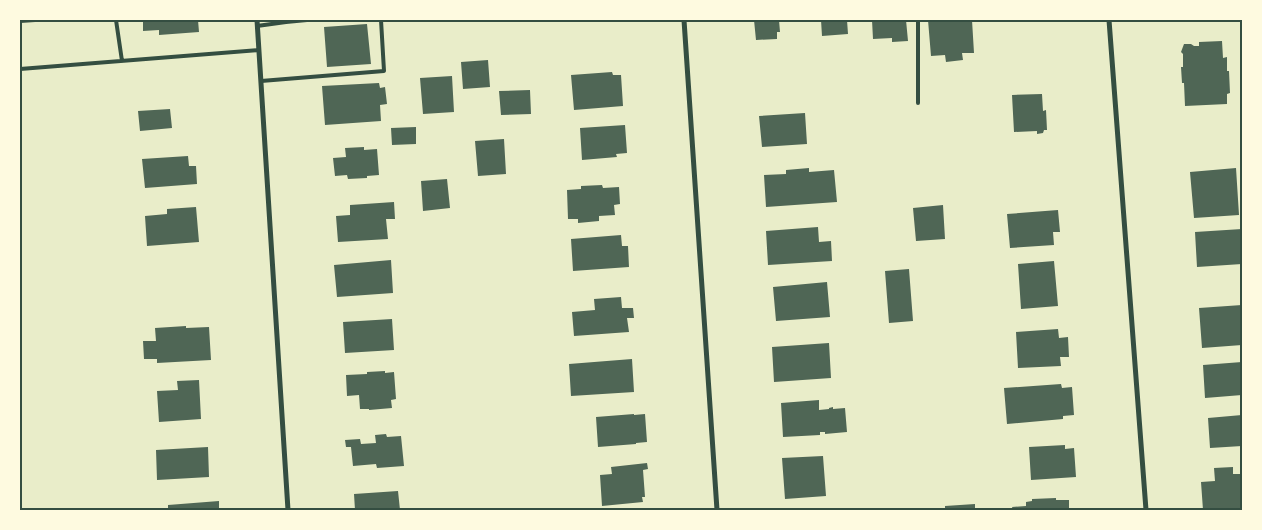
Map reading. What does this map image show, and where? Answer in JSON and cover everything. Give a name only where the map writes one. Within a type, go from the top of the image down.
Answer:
[{"type":"street","points":[[684,20],[717,510]]},
{"type":"street","points":[[1109,20],[1146,510]]},
{"type":"street","points":[[257,23],[288,510]]},
{"type":"lane","points":[[20,21],[35,20]]},
{"type":"lane","points":[[116,20],[122,62]]},
{"type":"lane","points":[[257,23],[307,20]]},
{"type":"lane","points":[[261,81],[384,71],[381,20]]},
{"type":"lane","points":[[918,20],[918,104]]},
{"type":"lane","points":[[20,69],[259,50]]},
{"type":"building","points":[[143,20],[198,20],[199,32],[159,35],[159,30],[143,31]]},
{"type":"building","points":[[754,20],[779,20],[780,32],[777,32],[777,39],[756,40]]},
{"type":"building","points":[[821,20],[847,20],[848,34],[822,36]]},
{"type":"building","points":[[872,20],[906,20],[908,41],[892,42],[892,38],[873,39]]},
{"type":"building","points":[[928,20],[972,20],[974,53],[962,53],[963,60],[946,62],[945,55],[931,56]]},
{"type":"building","points":[[367,24],[371,64],[327,67],[324,27]]},
{"type":"building","points":[[1222,41],[1223,58],[1227,57],[1227,71],[1229,71],[1230,93],[1227,94],[1227,104],[1185,106],[1181,67],[1183,67],[1183,54],[1181,52],[1184,44],[1199,46],[1199,42]]},
{"type":"building","points":[[488,60],[490,87],[463,89],[461,62]]},
{"type":"building","points":[[612,72],[613,75],[621,75],[623,106],[574,110],[571,75]]},
{"type":"building","points":[[452,76],[454,112],[423,114],[420,78]]},
{"type":"building","points":[[379,83],[380,88],[385,87],[387,104],[380,105],[381,121],[325,125],[322,86]]},
{"type":"building","points":[[530,90],[531,114],[501,115],[499,91]]},
{"type":"building","points":[[1042,94],[1043,111],[1046,110],[1047,130],[1037,134],[1037,131],[1014,132],[1012,95]]},
{"type":"building","points":[[170,109],[172,128],[140,131],[138,111]]},
{"type":"building","points":[[805,113],[807,144],[762,147],[759,116]]},
{"type":"building","points":[[625,125],[627,153],[616,154],[617,157],[582,160],[580,128]]},
{"type":"building","points":[[416,127],[416,144],[392,145],[391,128]]},
{"type":"building","points":[[504,139],[506,174],[478,176],[475,141]]},
{"type":"building","points":[[364,147],[364,150],[377,149],[379,175],[348,179],[347,175],[335,176],[333,158],[346,157],[345,148]]},
{"type":"building","points":[[188,156],[189,166],[196,166],[197,184],[145,188],[142,159]]},
{"type":"building","points":[[809,168],[809,172],[834,170],[837,202],[766,207],[764,175],[786,174],[786,170]]},
{"type":"building","points":[[1236,168],[1239,215],[1194,218],[1190,172]]},
{"type":"building","points":[[447,179],[450,208],[423,211],[421,181]]},
{"type":"building","points":[[602,185],[603,188],[619,187],[620,204],[614,205],[615,215],[599,216],[599,221],[578,223],[578,219],[568,219],[567,190],[581,189],[581,186]]},
{"type":"building","points":[[394,202],[395,219],[386,219],[388,239],[338,242],[336,216],[350,215],[350,205]]},
{"type":"building","points":[[943,205],[945,239],[916,241],[913,208]]},
{"type":"building","points":[[196,207],[199,242],[147,246],[145,216],[167,214],[167,209]]},
{"type":"building","points":[[1058,210],[1060,232],[1053,232],[1054,245],[1010,248],[1007,214]]},
{"type":"building","points":[[818,227],[819,242],[831,241],[832,261],[768,265],[766,231]]},
{"type":"building","points":[[1242,229],[1242,264],[1197,267],[1195,232]]},
{"type":"building","points":[[621,235],[622,246],[628,246],[629,267],[573,271],[571,239]]},
{"type":"building","points":[[391,260],[393,293],[337,297],[334,265]]},
{"type":"building","points":[[1054,261],[1058,306],[1021,309],[1018,264]]},
{"type":"building","points":[[909,269],[913,321],[889,323],[885,271]]},
{"type":"building","points":[[827,282],[830,317],[776,321],[773,287]]},
{"type":"building","points":[[621,297],[622,308],[633,308],[634,318],[627,318],[629,332],[574,336],[572,312],[595,310],[594,299]]},
{"type":"building","points":[[1242,305],[1242,345],[1202,348],[1199,308]]},
{"type":"building","points":[[392,319],[394,350],[345,353],[343,322]]},
{"type":"building","points":[[186,326],[186,328],[209,327],[211,360],[157,363],[157,359],[144,359],[143,341],[156,341],[155,328]]},
{"type":"building","points":[[1058,329],[1059,338],[1068,337],[1069,357],[1060,357],[1061,366],[1018,368],[1016,332]]},
{"type":"building","points":[[829,343],[831,378],[774,382],[772,347]]},
{"type":"building","points":[[632,359],[634,392],[571,396],[569,364]]},
{"type":"building","points":[[1242,362],[1242,395],[1205,398],[1203,365]]},
{"type":"building","points":[[385,371],[385,373],[394,372],[396,399],[391,400],[392,408],[360,409],[359,395],[347,396],[346,375]]},
{"type":"building","points":[[199,380],[201,419],[159,422],[157,391],[178,390],[177,381]]},
{"type":"building","points":[[1061,384],[1062,388],[1072,387],[1074,415],[1063,416],[1063,419],[1007,424],[1004,388]]},
{"type":"building","points":[[819,400],[819,410],[833,407],[833,409],[845,408],[847,432],[825,434],[825,432],[820,432],[820,435],[783,437],[781,403]]},
{"type":"building","points":[[645,414],[647,442],[598,447],[596,417]]},
{"type":"building","points":[[1242,415],[1242,446],[1210,448],[1208,418]]},
{"type":"building","points":[[386,434],[387,437],[401,436],[404,466],[377,468],[376,464],[353,466],[351,447],[346,447],[345,440],[360,439],[361,444],[376,443],[375,435]]},
{"type":"building","points":[[1065,445],[1065,449],[1074,448],[1076,477],[1031,480],[1029,447]]},
{"type":"building","points":[[208,447],[209,477],[157,480],[156,450]]},
{"type":"building","points":[[823,456],[826,496],[785,499],[782,458]]},
{"type":"building","points":[[647,463],[648,469],[643,470],[645,497],[642,497],[643,502],[602,506],[600,475],[612,474],[611,467]]},
{"type":"building","points":[[1233,467],[1233,474],[1242,474],[1242,510],[1203,510],[1201,482],[1215,481],[1214,468]]},
{"type":"building","points":[[398,491],[400,510],[355,510],[354,494]]},
{"type":"building","points":[[1056,498],[1056,500],[1069,500],[1069,510],[1013,510],[1012,507],[1026,506],[1026,502],[1032,501],[1032,499]]},
{"type":"building","points":[[219,501],[219,510],[168,510],[168,505]]},
{"type":"building","points":[[975,504],[975,510],[945,510],[945,506]]}]
